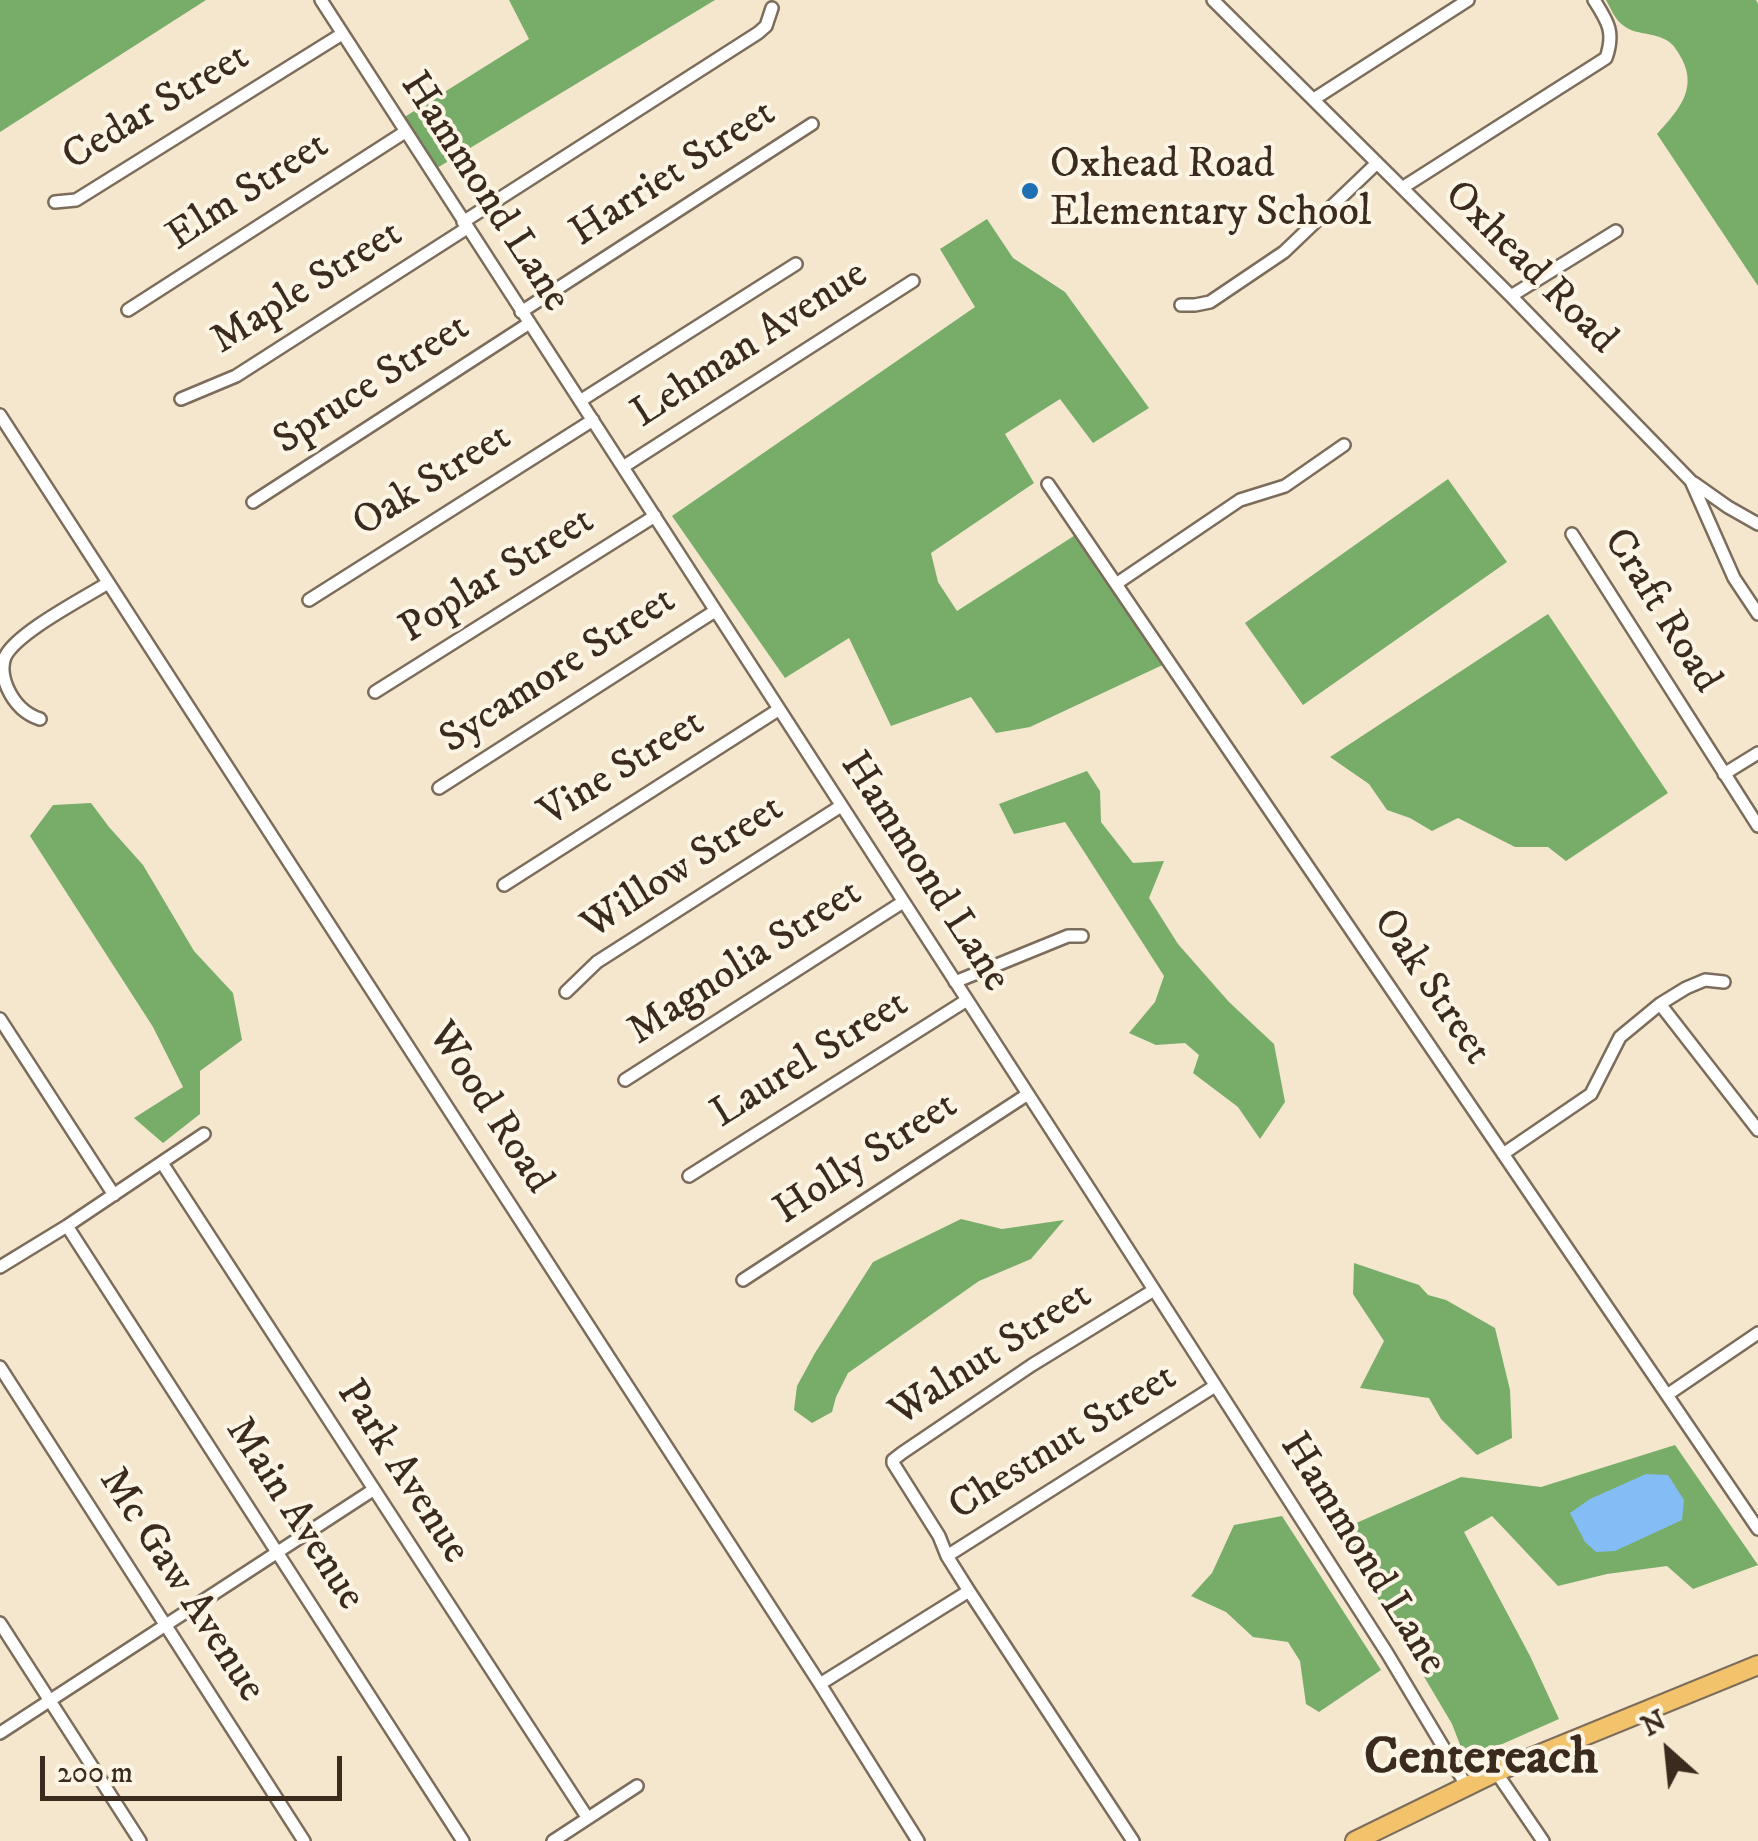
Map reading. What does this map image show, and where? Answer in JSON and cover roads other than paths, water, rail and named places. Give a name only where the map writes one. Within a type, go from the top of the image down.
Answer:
[{"type":"main road","points":[[1354,1841],[1466,1785],[1758,1665]]},
{"type":"street","name":"Hammond Lane","points":[[320,0],[1216,1386],[1387,1653],[1466,1785]]},
{"type":"street","name":"Oxhead Road","points":[[1213,0],[1512,296],[1690,481],[1734,578],[1758,614]]},
{"type":"street","points":[[1314,98],[1468,0]]},
{"type":"street","points":[[1402,188],[1606,58],[1612,42],[1605,18],[1594,0]]},
{"type":"street","name":"Maple Street","points":[[181,399],[236,376],[758,34],[766,26],[772,8]]},
{"type":"street","name":"Cedar Street","points":[[54,202],[76,200],[342,34]]},
{"type":"street","name":"Harriet Street","points":[[521,312],[812,124]]},
{"type":"street","name":"Elm Street","points":[[128,310],[405,132]]},
{"type":"street","points":[[1181,305],[1210,302],[1284,252],[1377,163]]},
{"type":"street","points":[[1512,296],[1616,231]]},
{"type":"street","points":[[580,401],[796,264]]},
{"type":"street","name":"Lehman Avenue","points":[[623,467],[914,281]]},
{"type":"street","name":"Spruce Street","points":[[253,502],[528,324]]},
{"type":"street","name":"Wood Road","points":[[0,415],[918,1841]]},
{"type":"street","name":"Oak Street","points":[[309,600],[593,420]]},
{"type":"street","points":[[1116,584],[1240,500],[1290,484],[1344,444]]},
{"type":"street","points":[[1690,481],[1758,524]]},
{"type":"street","name":"Oak Street","points":[[1048,484],[1758,1529]]},
{"type":"street","name":"Poplar Street","points":[[375,692],[655,516]]},
{"type":"street","name":"Craft Road","points":[[1572,534],[1758,826]]},
{"type":"street","points":[[40,719],[26,714],[9,691],[2,670],[4,660],[17,641],[108,583]]},
{"type":"street","name":"Sycamore Street","points":[[439,788],[715,611]]},
{"type":"street","name":"Vine Street","points":[[504,884],[778,710]]},
{"type":"street","points":[[1724,774],[1758,753]]},
{"type":"street","name":"Willow Street","points":[[566,992],[596,962],[841,806]]},
{"type":"street","name":"Magnolia Street","points":[[625,1080],[903,902]]},
{"type":"street","points":[[955,982],[1068,936],[1082,936]]},
{"type":"street","points":[[1503,1154],[1591,1094],[1620,1037],[1660,1004],[1705,980],[1724,982]]},
{"type":"street","name":"Laurel Street","points":[[690,1176],[966,1000]]},
{"type":"street","points":[[1660,1004],[1758,1130]]},
{"type":"street","points":[[0,1019],[114,1195]]},
{"type":"street","name":"Holly Street","points":[[742,1280],[1028,1094]]},
{"type":"street","points":[[0,1267],[204,1134]]},
{"type":"street","name":"Park Avenue","points":[[162,1163],[587,1818]]},
{"type":"street","name":"Main Avenue","points":[[67,1226],[462,1841]]},
{"type":"street","name":"Walnut Street","points":[[1133,1841],[947,1556],[893,1460],[1032,1365],[1154,1290]]},
{"type":"street","points":[[1667,1395],[1758,1333]]},
{"type":"street","name":"Mc Gaw Avenue","points":[[0,1367],[304,1841]]},
{"type":"street","name":"Chestnut Street","points":[[947,1556],[1216,1386]]},
{"type":"street","points":[[0,1733],[373,1490]]},
{"type":"street","points":[[820,1684],[969,1590]]},
{"type":"street","points":[[0,1623],[140,1841]]},
{"type":"street","points":[[1496,1772],[1543,1841]]},
{"type":"street","points":[[553,1841],[636,1786]]},
{"type":"water","points":[[1646,1474],[1668,1475],[1684,1500],[1682,1520],[1615,1551],[1596,1552],[1585,1542],[1570,1513],[1590,1499]]},
{"type":"place","name":"Oxhead Road Elementary School","points":[[1030,191]]},
{"type":"district","name":"Centereach","points":[[1481,1761]]}]
